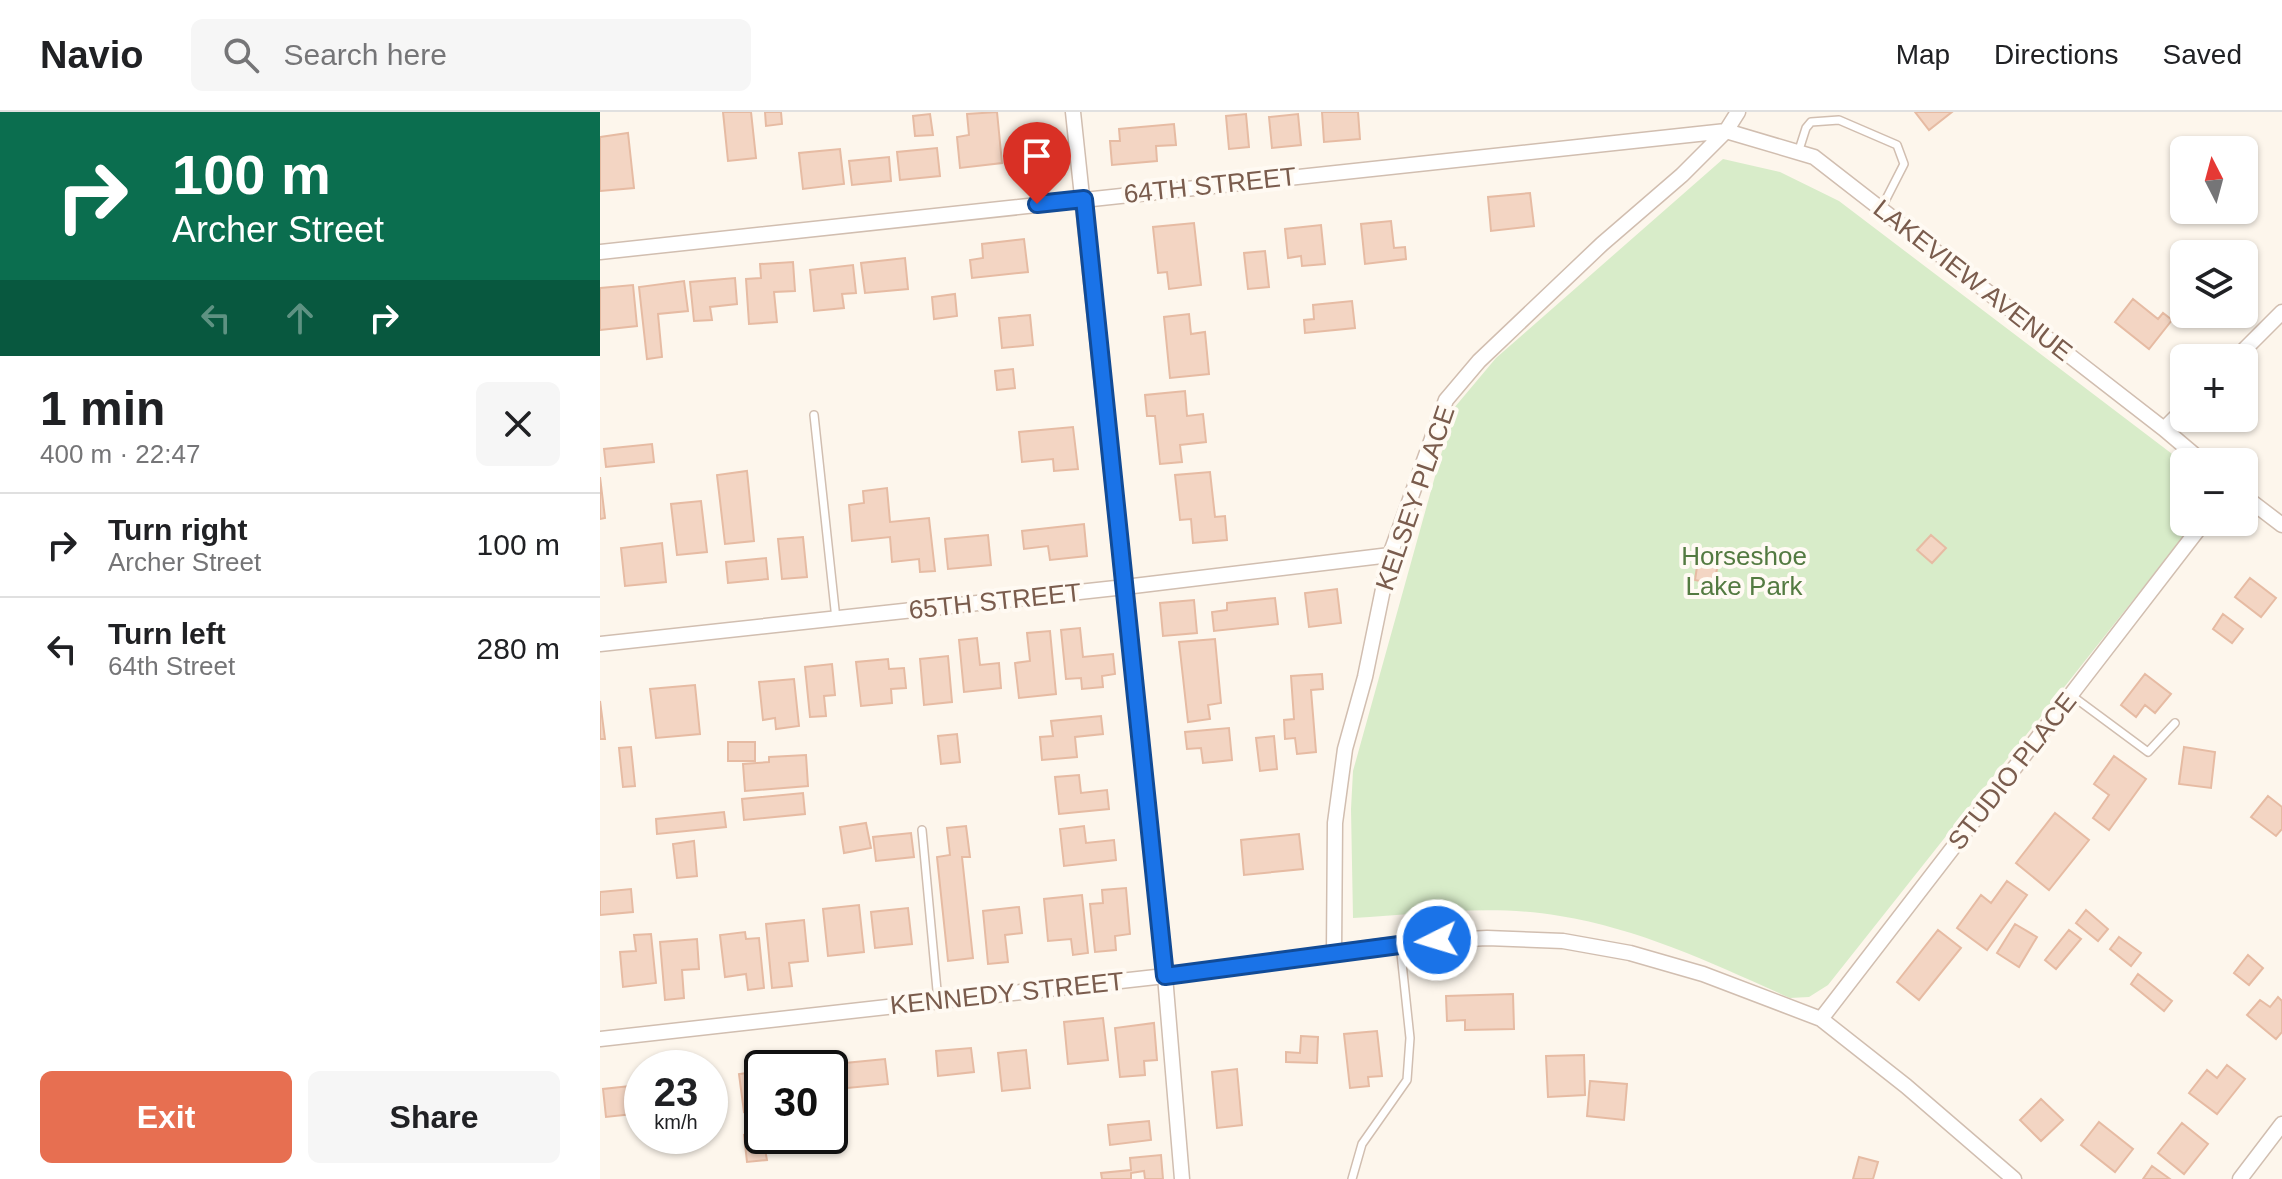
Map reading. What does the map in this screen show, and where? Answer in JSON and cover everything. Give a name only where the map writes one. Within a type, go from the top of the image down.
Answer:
[{"type":"street","points":[[1073,112],[1165,976],[1182,1179]]},
{"type":"street","name":"KELSEY PLACE","points":[[1334,953],[1335,823],[1345,749],[1365,677],[1390,555],[1446,400],[1479,361],[1602,244],[1682,175],[1726,131],[1738,112]]},
{"type":"street","name":"64TH STREET","points":[[600,252],[1726,131]]},
{"type":"street","name":"LAKEVIEW AVENUE","points":[[1726,131],[1814,157],[2186,448]]},
{"type":"street","points":[[2250,344],[2282,312]]},
{"type":"street","points":[[2164,429],[2170,423]]},
{"type":"street","points":[[2258,507],[2282,525]]},
{"type":"street","name":"STUDIO PLACE","points":[[1821,1019],[2193,536]]},
{"type":"street","name":"65TH STREET","points":[[600,644],[1390,555]]},
{"type":"street","name":"KENNEDY STREET","points":[[600,1039],[1165,976],[1400,944],[1487,938],[1563,941],[1630,953],[1703,974],[1821,1019],[1906,1086],[2014,1179]]},
{"type":"street","points":[[2240,1179],[2282,1124]]},
{"type":"lane","points":[[1798,153],[1811,122],[1839,120],[1897,145],[1904,164],[1881,209]]},
{"type":"lane","points":[[814,415],[836,619]]},
{"type":"lane","points":[[2071,695],[2148,752],[2175,723]]},
{"type":"lane","points":[[922,830],[938,1001]]},
{"type":"lane","points":[[1352,1179],[1362,1144],[1407,1080],[1410,1038],[1400,944]]},
{"type":"green space","name":"Horseshoe Lake Park","points":[[1723,159],[1780,172],[1839,201],[2170,452],[2170,536],[2184,536],[1828,985],[1809,997],[1790,998],[1649,939],[1560,916],[1483,910],[1353,918],[1353,771],[1454,408],[1496,358]]},
{"type":"building","points":[[723,112],[751,112],[756,158],[728,161]]},
{"type":"building","points":[[765,112],[781,112],[782,124],[766,126]]},
{"type":"building","points":[[997,112],[1002,163],[960,168],[957,137],[969,135],[967,114]]},
{"type":"building","points":[[1322,112],[1358,112],[1360,139],[1324,142]]},
{"type":"building","points":[[1915,112],[1952,112],[1929,130]]},
{"type":"building","points":[[930,114],[933,135],[915,136],[913,116]]},
{"type":"building","points":[[1246,114],[1249,147],[1229,149],[1226,116]]},
{"type":"building","points":[[1298,114],[1301,145],[1272,148],[1269,117]]},
{"type":"building","points":[[1174,124],[1176,145],[1156,146],[1157,161],[1112,165],[1110,141],[1120,141],[1119,129]]},
{"type":"building","points":[[628,133],[634,188],[600,191],[600,137]]},
{"type":"building","points":[[937,148],[940,176],[900,180],[897,152]]},
{"type":"building","points":[[840,149],[844,184],[803,189],[799,153]]},
{"type":"building","points":[[889,157],[891,181],[852,185],[849,161]]},
{"type":"building","points":[[1530,193],[1534,226],[1491,231],[1488,197]]},
{"type":"building","points":[[1391,221],[1394,248],[1405,247],[1406,259],[1365,264],[1361,224]]},
{"type":"building","points":[[1194,223],[1201,285],[1169,289],[1167,272],[1158,273],[1153,227]]},
{"type":"building","points":[[1321,225],[1325,264],[1302,266],[1301,256],[1288,258],[1285,229]]},
{"type":"building","points":[[1024,239],[1028,272],[972,278],[970,260],[983,258],[982,244]]},
{"type":"building","points":[[1265,251],[1269,287],[1248,289],[1244,253]]},
{"type":"building","points":[[905,258],[908,289],[865,293],[861,263]]},
{"type":"building","points":[[793,262],[795,291],[774,292],[777,322],[749,324],[746,279],[761,278],[760,264]]},
{"type":"building","points":[[853,265],[856,293],[842,294],[844,308],[814,311],[810,270]]},
{"type":"building","points":[[735,278],[737,304],[710,307],[712,320],[694,321],[690,282]]},
{"type":"building","points":[[684,281],[688,311],[658,314],[662,357],[647,359],[639,287]]},
{"type":"building","points":[[633,285],[637,326],[600,330],[600,288]]},
{"type":"building","points":[[955,294],[957,316],[934,319],[932,297]]},
{"type":"building","points":[[2133,299],[2158,319],[2163,313],[2170,318],[2149,349],[2115,322]]},
{"type":"building","points":[[1352,301],[1355,328],[1305,333],[1304,320],[1314,319],[1313,305]]},
{"type":"building","points":[[1189,314],[1191,334],[1205,332],[1209,374],[1170,378],[1164,317]]},
{"type":"building","points":[[1030,315],[1033,345],[1002,348],[999,318]]},
{"type":"building","points":[[1013,369],[1015,388],[997,390],[995,371]]},
{"type":"building","points":[[1185,391],[1187,416],[1203,414],[1206,442],[1180,445],[1182,462],[1160,464],[1155,416],[1147,416],[1145,395]]},
{"type":"building","points":[[1073,427],[1078,469],[1054,471],[1053,459],[1022,462],[1019,432]]},
{"type":"building","points":[[652,444],[654,462],[606,467],[604,449]]},
{"type":"building","points":[[747,471],[754,541],[725,544],[717,475]]},
{"type":"building","points":[[1210,472],[1215,517],[1225,516],[1227,540],[1193,543],[1191,519],[1180,520],[1175,475]]},
{"type":"building","points":[[600,477],[605,518],[600,519]]},
{"type":"building","points":[[887,488],[890,522],[929,518],[935,571],[920,572],[919,559],[892,562],[890,537],[852,541],[849,505],[864,503],[863,491]]},
{"type":"building","points":[[701,501],[707,552],[677,555],[671,504]]},
{"type":"building","points":[[1084,524],[1087,556],[1050,560],[1048,546],[1024,549],[1022,531]]},
{"type":"building","points":[[988,535],[991,565],[948,569],[945,539]]},
{"type":"building","points":[[1931,535],[1946,548],[1932,563],[1917,550]]},
{"type":"building","points":[[803,537],[807,577],[782,579],[778,539]]},
{"type":"building","points":[[662,543],[666,582],[625,586],[621,548]]},
{"type":"building","points":[[766,558],[768,579],[728,583],[726,562]]},
{"type":"building","points":[[1698,560],[1718,564],[1714,584],[1695,580]]},
{"type":"building","points":[[2250,578],[2276,598],[2261,617],[2235,597]]},
{"type":"building","points":[[1337,589],[1341,623],[1309,627],[1305,593]]},
{"type":"building","points":[[1275,598],[1278,624],[1214,631],[1212,612],[1227,610],[1227,603]]},
{"type":"building","points":[[1194,600],[1197,633],[1163,636],[1160,603]]},
{"type":"building","points":[[2223,614],[2243,629],[2232,643],[2213,629]]},
{"type":"building","points":[[1080,628],[1083,657],[1113,654],[1115,674],[1102,676],[1103,687],[1082,689],[1081,678],[1066,679],[1061,630]]},
{"type":"building","points":[[1050,631],[1056,694],[1019,698],[1015,663],[1030,661],[1027,633]]},
{"type":"building","points":[[977,638],[980,665],[999,663],[1001,688],[964,692],[959,640]]},
{"type":"building","points":[[1215,639],[1221,703],[1208,705],[1210,719],[1188,722],[1179,642]]},
{"type":"building","points":[[948,656],[952,702],[924,705],[920,659]]},
{"type":"building","points":[[888,659],[889,669],[904,668],[906,688],[891,689],[892,703],[861,706],[856,662]]},
{"type":"building","points":[[832,664],[835,695],[824,696],[826,716],[810,717],[805,667]]},
{"type":"building","points":[[1322,674],[1323,689],[1311,690],[1316,752],[1297,754],[1295,738],[1285,739],[1284,720],[1294,719],[1291,676]]},
{"type":"building","points":[[2145,674],[2171,694],[2155,713],[2145,705],[2136,717],[2121,705]]},
{"type":"building","points":[[794,679],[799,726],[776,729],[775,718],[763,720],[759,682]]},
{"type":"building","points":[[695,685],[700,734],[656,738],[650,689]]},
{"type":"building","points":[[600,701],[605,739],[600,739]]},
{"type":"building","points":[[1101,716],[1103,734],[1075,737],[1077,757],[1042,760],[1040,737],[1053,736],[1051,721]]},
{"type":"building","points":[[1229,728],[1232,760],[1203,763],[1201,748],[1187,749],[1185,732]]},
{"type":"building","points":[[957,734],[960,762],[941,764],[938,736]]},
{"type":"building","points":[[1274,736],[1277,769],[1260,771],[1256,738]]},
{"type":"building","points":[[728,742],[755,742],[755,761],[728,761]]},
{"type":"building","points":[[631,747],[635,786],[623,787],[619,748]]},
{"type":"building","points":[[2184,747],[2215,752],[2211,788],[2179,784]]},
{"type":"building","points":[[806,755],[808,786],[745,791],[743,764],[769,762],[769,757]]},
{"type":"building","points":[[2114,756],[2146,779],[2109,830],[2093,818],[2109,795],[2094,784]]},
{"type":"building","points":[[1079,775],[1081,793],[1107,790],[1109,809],[1059,814],[1055,777]]},
{"type":"building","points":[[803,793],[805,814],[744,820],[742,799]]},
{"type":"building","points":[[2268,796],[2282,807],[2282,829],[2276,836],[2251,817]]},
{"type":"building","points":[[724,812],[726,827],[657,834],[656,819]]},
{"type":"building","points":[[2055,813],[2089,840],[2049,890],[2016,863]]},
{"type":"building","points":[[866,823],[871,848],[844,853],[840,827]]},
{"type":"building","points":[[966,826],[970,857],[962,857],[973,958],[948,961],[937,857],[950,855],[947,828]]},
{"type":"building","points":[[1084,826],[1086,843],[1114,840],[1116,860],[1064,866],[1060,829]]},
{"type":"building","points":[[911,833],[914,857],[876,861],[873,837]]},
{"type":"building","points":[[1299,834],[1303,869],[1244,875],[1241,840]]},
{"type":"building","points":[[694,841],[697,876],[677,878],[673,844]]},
{"type":"building","points":[[2007,881],[2027,895],[1987,950],[1957,928],[1981,895],[1991,903]]},
{"type":"building","points":[[1126,888],[1130,934],[1115,936],[1116,950],[1095,952],[1090,904],[1103,903],[1102,890]]},
{"type":"building","points":[[631,889],[633,912],[600,915],[600,892]]},
{"type":"building","points":[[1082,895],[1088,953],[1073,955],[1071,939],[1048,941],[1044,899]]},
{"type":"building","points":[[859,905],[864,952],[828,956],[823,909]]},
{"type":"building","points":[[1019,907],[1022,933],[1005,935],[1008,962],[988,964],[983,911]]},
{"type":"building","points":[[908,908],[912,944],[875,948],[871,912]]},
{"type":"building","points":[[2086,910],[2108,929],[2098,941],[2076,923]]},
{"type":"building","points":[[804,920],[808,961],[789,963],[792,986],[772,988],[766,924]]},
{"type":"building","points":[[2015,924],[2037,937],[2019,967],[1997,953]]},
{"type":"building","points":[[1938,930],[1961,948],[1919,1000],[1897,982]]},
{"type":"building","points":[[2069,930],[2081,939],[2056,969],[2045,960]]},
{"type":"building","points":[[745,932],[746,939],[759,938],[764,988],[748,990],[746,974],[725,977],[720,935]]},
{"type":"building","points":[[651,934],[656,983],[623,987],[620,952],[636,951],[634,935]]},
{"type":"building","points":[[2119,937],[2141,953],[2131,966],[2110,949]]},
{"type":"building","points":[[697,939],[699,969],[682,970],[684,998],[665,1000],[660,942]]},
{"type":"building","points":[[2248,955],[2263,968],[2249,985],[2234,973]]},
{"type":"building","points":[[2138,974],[2172,1001],[2164,1011],[2131,984]]},
{"type":"building","points":[[1513,994],[1514,1029],[1465,1030],[1465,1020],[1447,1021],[1446,996]]},
{"type":"building","points":[[2278,997],[2282,1001],[2282,1032],[2276,1039],[2247,1015],[2260,1000],[2270,1007]]},
{"type":"building","points":[[1103,1018],[1108,1060],[1068,1064],[1064,1022]]},
{"type":"building","points":[[1154,1023],[1157,1060],[1144,1061],[1145,1075],[1120,1077],[1115,1028]]},
{"type":"building","points":[[1377,1031],[1382,1076],[1368,1077],[1369,1086],[1350,1088],[1344,1034]]},
{"type":"building","points":[[1301,1036],[1318,1037],[1317,1063],[1286,1062],[1286,1052],[1300,1053]]},
{"type":"building","points":[[971,1048],[974,1072],[938,1076],[936,1051]]},
{"type":"building","points":[[1026,1050],[1030,1088],[1002,1091],[998,1053]]},
{"type":"building","points":[[1584,1055],[1585,1095],[1548,1097],[1546,1056]]},
{"type":"building","points":[[885,1059],[888,1084],[848,1088],[848,1063]]},
{"type":"building","points":[[2227,1065],[2245,1079],[2217,1114],[2189,1093],[2207,1070],[2217,1078]]},
{"type":"building","points":[[1237,1069],[1242,1125],[1217,1128],[1212,1072]]},
{"type":"building","points":[[744,1073],[744,1112],[739,1074]]},
{"type":"building","points":[[1590,1081],[1627,1084],[1624,1120],[1587,1116]]},
{"type":"building","points":[[624,1087],[624,1115],[606,1117],[603,1089]]},
{"type":"building","points":[[2041,1099],[2063,1120],[2041,1141],[2020,1120]]},
{"type":"building","points":[[1149,1121],[1151,1140],[1110,1145],[1108,1125]]},
{"type":"building","points":[[2099,1122],[2133,1149],[2115,1172],[2081,1145]]},
{"type":"building","points":[[2182,1123],[2208,1144],[2184,1174],[2158,1153]]},
{"type":"building","points":[[746,1154],[766,1154],[767,1160],[747,1162]]},
{"type":"building","points":[[1161,1155],[1163,1179],[1145,1179],[1144,1171],[1131,1173],[1131,1179],[1102,1179],[1101,1173],[1131,1170],[1130,1158]]},
{"type":"building","points":[[1859,1157],[1878,1162],[1873,1179],[1853,1179]]},
{"type":"building","points":[[2152,1166],[2170,1179],[2143,1179]]},
{"type":"route","points":[[1037,204],[1084,199],[1165,976],[1437,940]]}]
